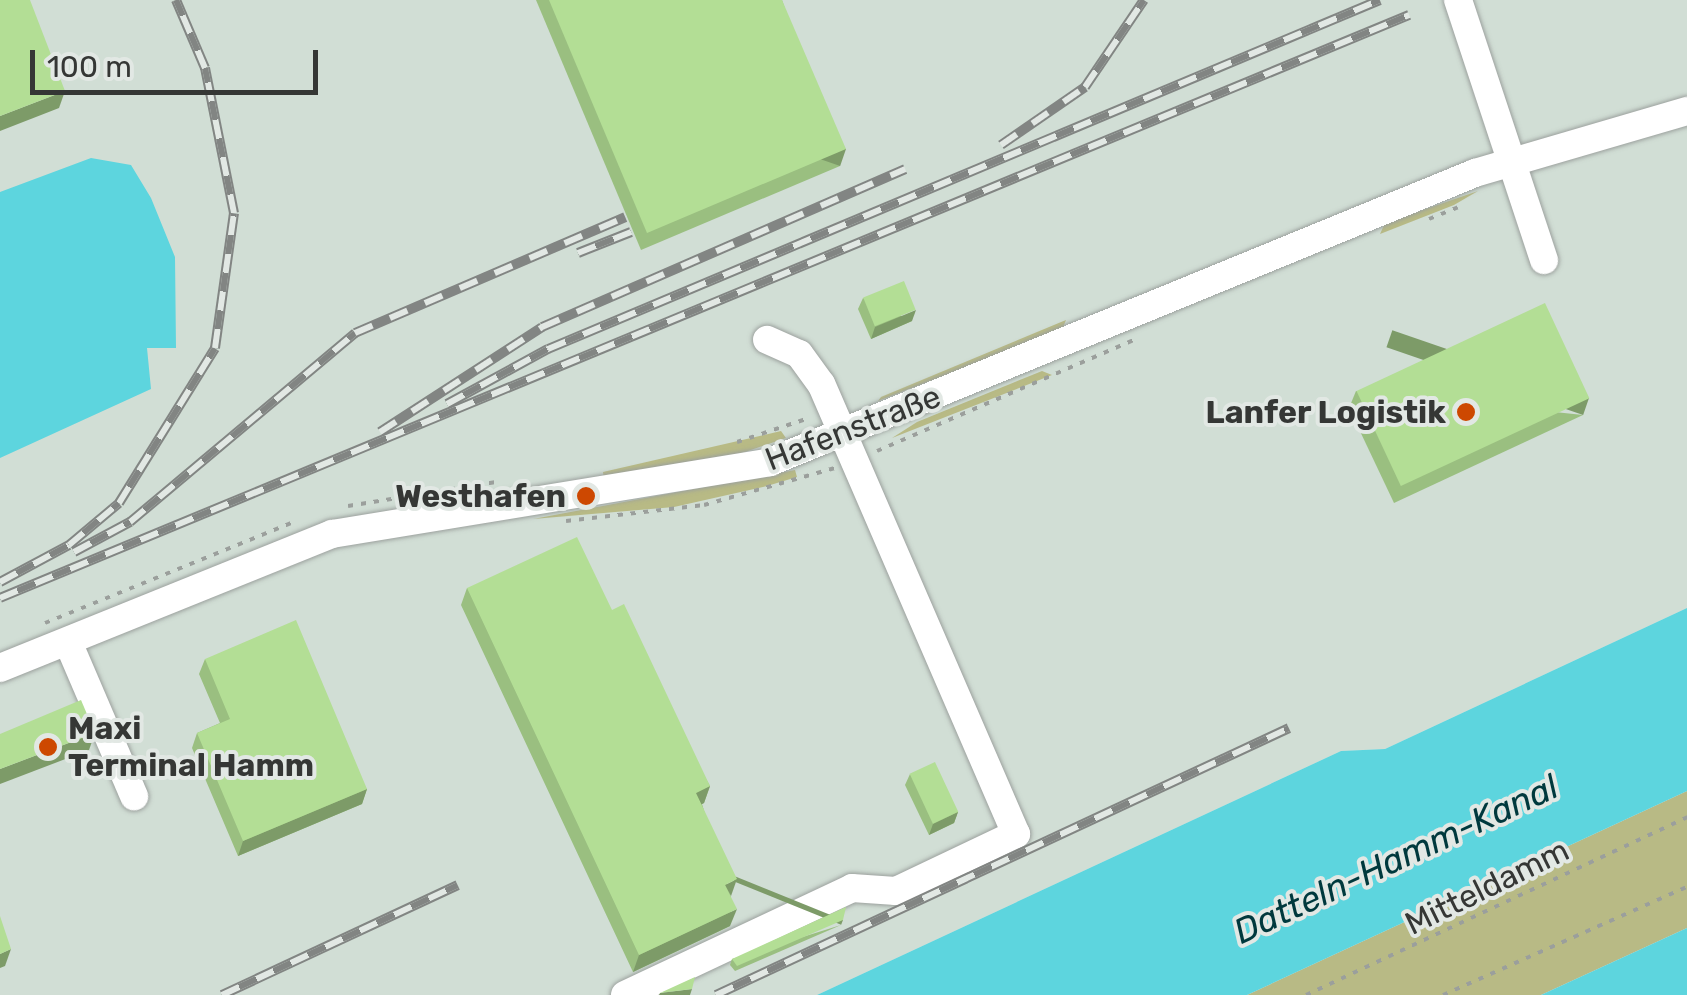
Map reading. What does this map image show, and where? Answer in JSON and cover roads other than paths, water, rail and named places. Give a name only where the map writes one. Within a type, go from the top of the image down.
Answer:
[{"type":"street","points":[[1458,0],[1516,158],[1544,260]]},
{"type":"street","name":"Hafenstraße","points":[[0,668],[332,534],[447,510],[694,481],[1516,158],[1687,111]]},
{"type":"street","points":[[625,995],[852,888],[896,891],[1016,834],[837,422],[799,354],[767,340]]},
{"type":"street","points":[[68,642],[134,796]]},
{"type":"water","points":[[91,158],[131,165],[151,198],[175,257],[176,348],[147,348],[151,389],[0,458],[0,192]]},
{"type":"water","name":"Datteln-Hamm-Kanal","points":[[1687,608],[1687,791],[1247,995],[817,995],[1341,751],[1385,749]]},
{"type":"water","points":[[1687,928],[1687,995],[1541,995]]},
{"type":"railway","points":[[0,582],[69,545],[119,503],[215,348],[234,213],[205,68],[176,0]]},
{"type":"railway","points":[[1001,145],[1085,87],[1144,0]]},
{"type":"railway","points":[[447,404],[548,349],[1380,0]]},
{"type":"railway","points":[[0,598],[1409,15]]},
{"type":"railway","points":[[380,432],[542,327],[905,169]]},
{"type":"railway","points":[[74,552],[130,522],[355,333],[625,217]]},
{"type":"railway","points":[[578,253],[631,232]]},
{"type":"railway","points":[[716,995],[1289,728]]},
{"type":"railway","points":[[222,995],[458,885]]},
{"type":"place","name":"Lanfer Logistik","points":[[1466,412]]},
{"type":"place","name":"Westhafen","points":[[586,496]]},
{"type":"place","name":"Maxi Terminal Hamm","points":[[48,747]]}]
